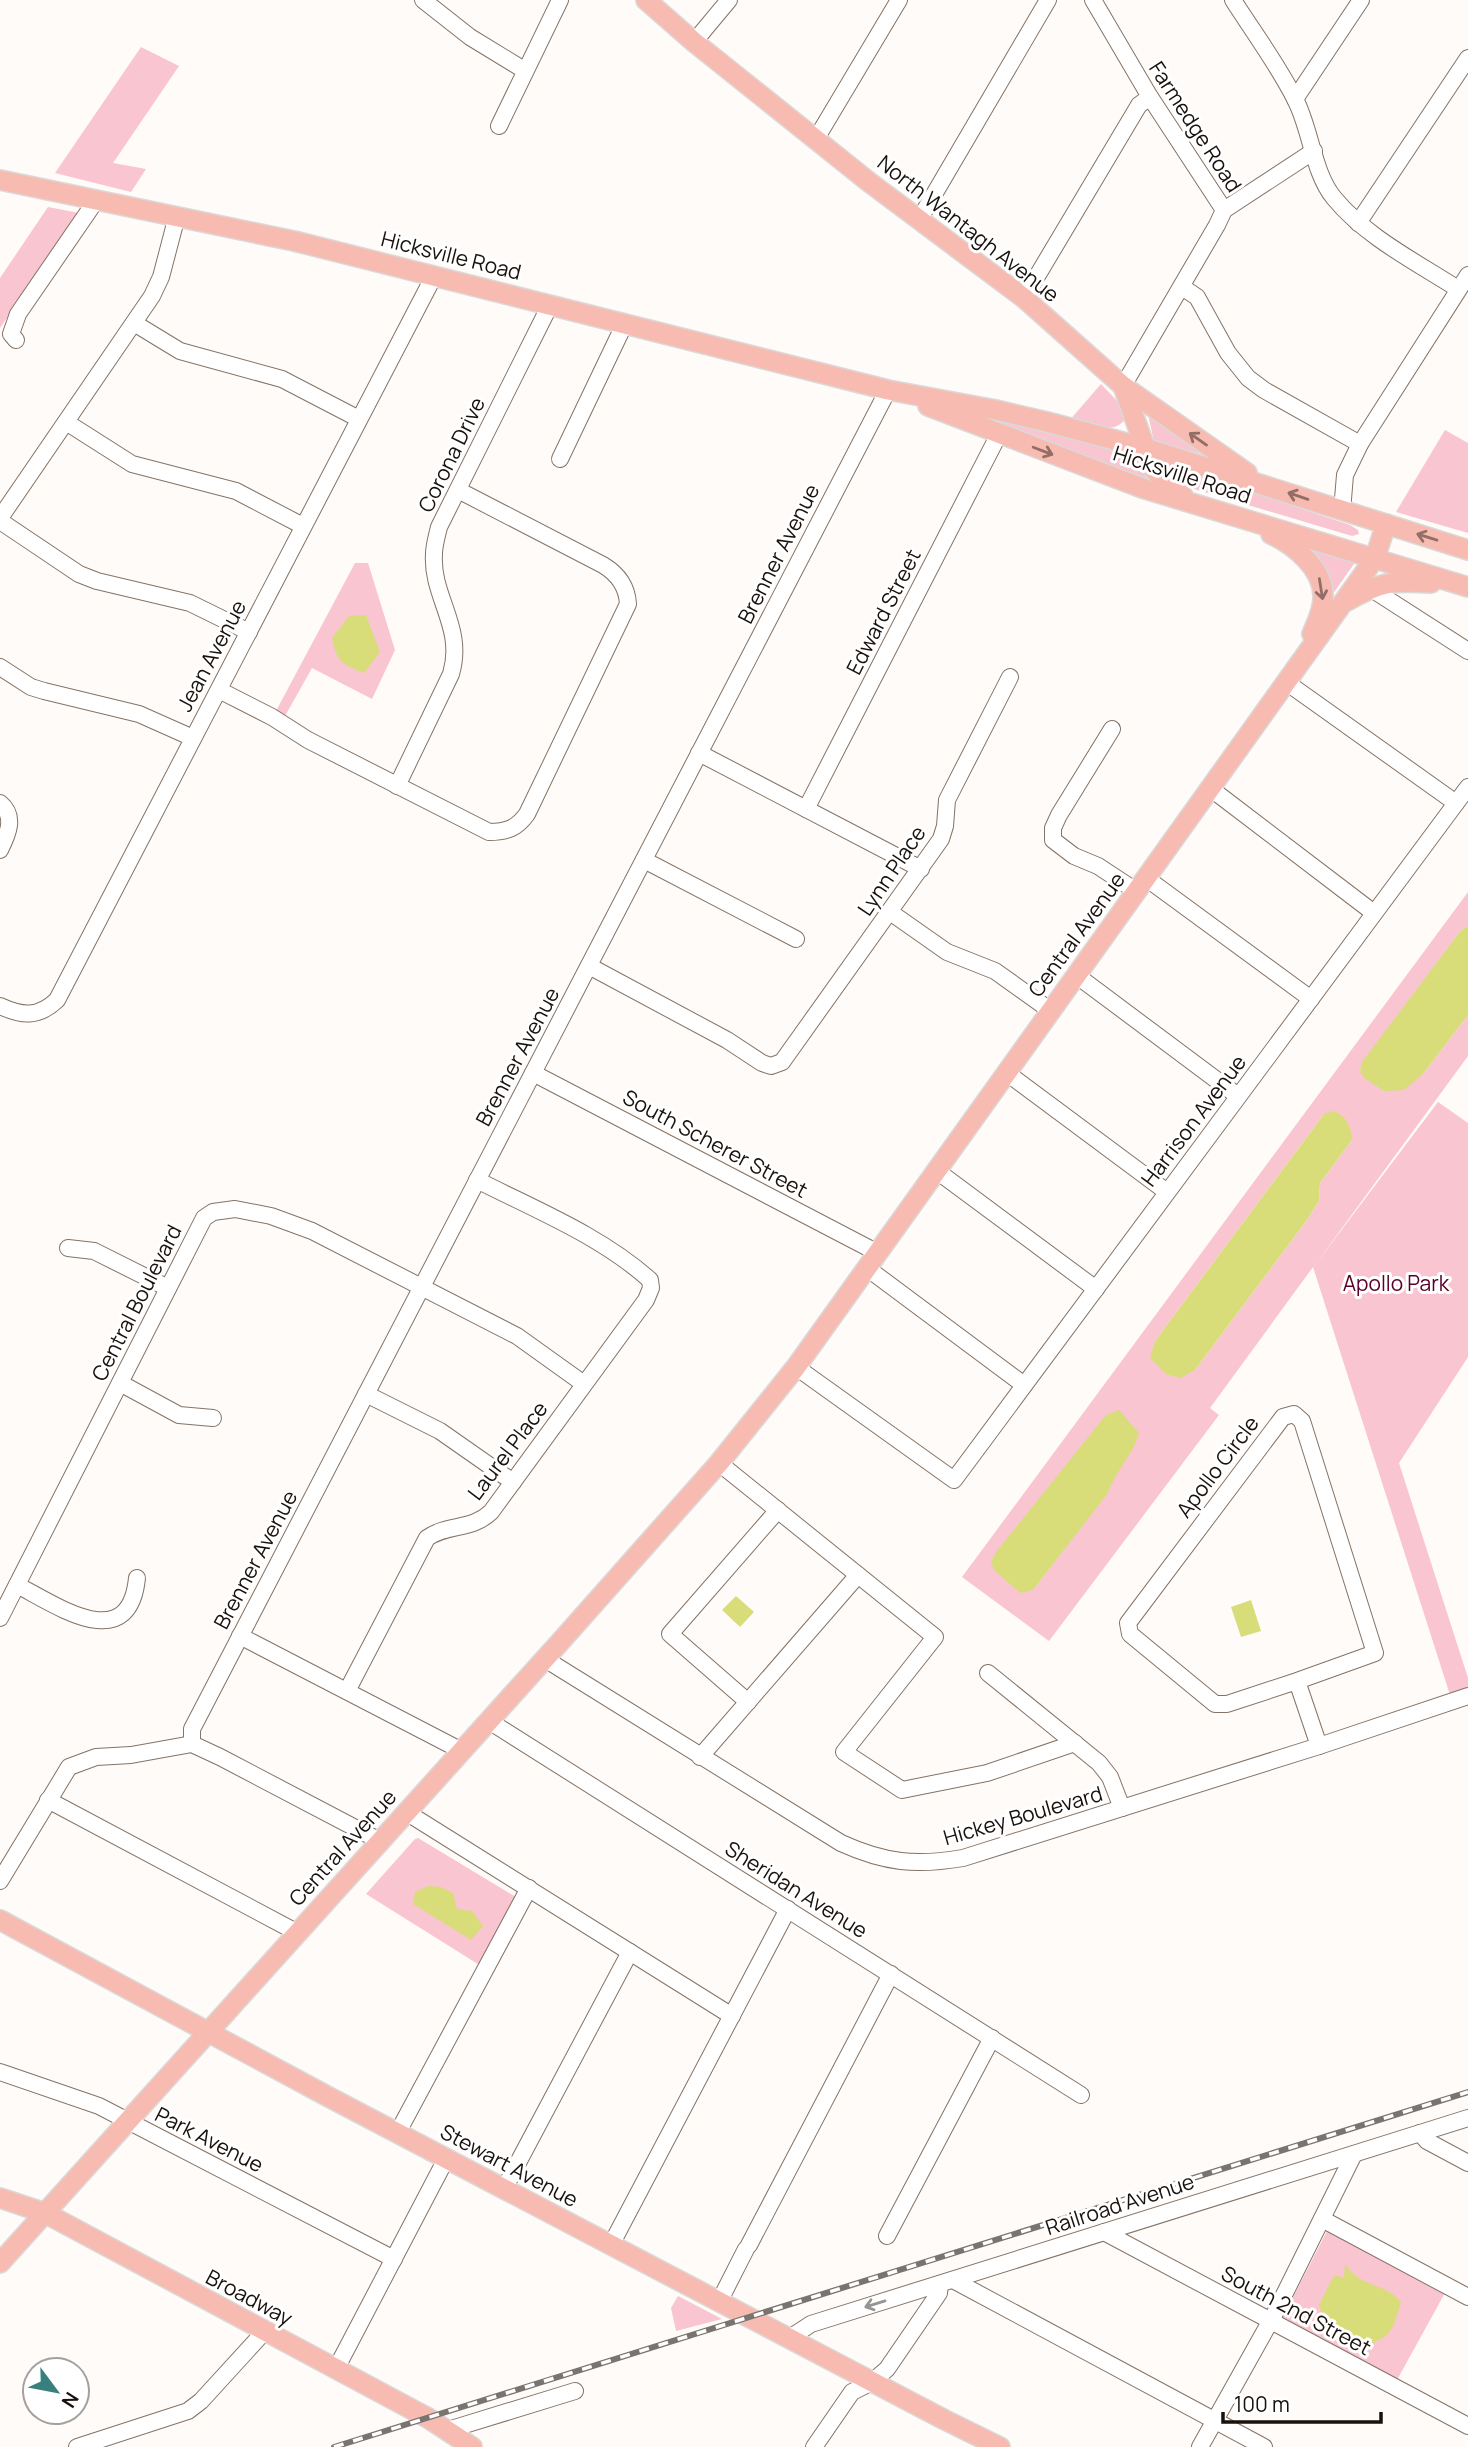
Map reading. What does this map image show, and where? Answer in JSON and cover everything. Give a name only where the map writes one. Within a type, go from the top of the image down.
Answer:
[{"type":"main road","name":"North Wantagh Avenue","points":[[646,0],[694,42],[816,139],[1024,298],[1123,386],[1224,458],[1269,486]]},
{"type":"main road","name":"Hicksville Road","points":[[0,180],[294,241],[888,390],[996,410],[1145,448],[1468,550]]},
{"type":"main road","points":[[1123,386],[1152,467],[1172,489],[1197,504]]},
{"type":"main road","name":"Hicksville Road","points":[[888,390],[1142,488],[1464,586]]},
{"type":"main road","points":[[1095,435],[1120,428],[1129,419],[1131,408]]},
{"type":"main road","points":[[1236,516],[1282,539],[1310,564],[1319,578],[1324,595],[1322,607],[1313,632],[1289,678]]},
{"type":"main road","name":"Central Avenue","points":[[0,2263],[545,1659],[719,1463],[796,1367],[874,1266],[937,1171],[1375,558],[1386,524]]},
{"type":"main road","points":[[1343,603],[1370,587],[1394,582],[1464,586]]},
{"type":"main road","name":"Stewart Avenue","points":[[0,1920],[446,2159],[1000,2447]]},
{"type":"main road","name":"Broadway","points":[[0,2198],[45,2213],[448,2430],[472,2447]]},
{"type":"street","points":[[423,0],[470,37],[524,70]]},
{"type":"street","points":[[499,126],[560,0]]},
{"type":"street","points":[[694,42],[729,0]]},
{"type":"street","points":[[816,139],[899,0]]},
{"type":"street","points":[[919,220],[1048,0]]},
{"type":"street","name":"Farmedge Road","points":[[1093,0],[1150,97],[1224,210],[1123,386]]},
{"type":"street","points":[[1233,0],[1295,99],[1332,197],[1358,223],[1458,289]]},
{"type":"street","points":[[1295,99],[1361,0]]},
{"type":"street","points":[[1358,223],[1468,58]]},
{"type":"street","points":[[1024,298],[1139,105],[1150,97]]},
{"type":"street","points":[[1224,210],[1314,151]]},
{"type":"street","points":[[16,340],[11,334],[18,314],[97,199]]},
{"type":"street","points":[[177,216],[161,277],[152,296],[0,520],[79,574],[190,603],[248,632]]},
{"type":"street","points":[[1342,511],[1345,475],[1360,444],[1468,275]]},
{"type":"street","name":"Jean Avenue","points":[[0,1006],[25,1015],[50,1007],[57,1000],[434,276]]},
{"type":"street","points":[[1182,287],[1197,297],[1228,353],[1248,378],[1264,390],[1360,444]]},
{"type":"street","name":"Corona Drive","points":[[397,786],[452,674],[456,660],[456,641],[433,555],[439,527],[550,305]]},
{"type":"street","points":[[134,323],[180,351],[282,379],[359,419]]},
{"type":"street","points":[[560,459],[625,323]]},
{"type":"street","name":"Brenner Avenue","points":[[192,1744],[192,1728],[888,390]]},
{"type":"street","points":[[66,422],[132,464],[236,491],[303,526]]},
{"type":"street","name":"Edward Street","points":[[806,809],[999,434]]},
{"type":"street","points":[[219,690],[272,717],[308,740],[489,832],[503,832],[519,824],[527,814],[628,604],[627,591],[615,572],[458,490]]},
{"type":"street","points":[[1370,587],[1468,651]]},
{"type":"street","points":[[0,667],[31,687],[139,714],[193,738]]},
{"type":"street","name":"Lynn Place","points":[[589,967],[727,1040],[762,1063],[771,1066],[782,1062],[941,839],[947,800],[956,778],[1010,677]]},
{"type":"street","points":[[1289,678],[1456,803]]},
{"type":"street","points":[[1112,729],[1059,815],[1053,828],[1053,840],[1074,856],[1141,885],[1311,999]]},
{"type":"street","points":[[699,754],[921,869]]},
{"type":"street","name":"Harrison Avenue","points":[[796,1367],[954,1480],[1468,787]]},
{"type":"street","points":[[1210,788],[1374,913]]},
{"type":"street","points":[[0,803],[8,810],[10,825],[0,850]]},
{"type":"street","points":[[644,860],[796,939]]},
{"type":"street","points":[[890,912],[947,952],[995,971],[1051,1011]]},
{"type":"street","points":[[1076,975],[1238,1096]]},
{"type":"street","name":"South Scherer Street","points":[[533,1073],[874,1266],[1024,1385]]},
{"type":"street","points":[[1007,1073],[1167,1192]]},
{"type":"street","points":[[937,1171],[1096,1289]]},
{"type":"street","name":"Laurel Place","points":[[347,1691],[427,1538],[440,1530],[474,1524],[484,1519],[646,1300],[651,1285],[650,1280],[630,1262],[602,1245],[477,1180]]},
{"type":"street","name":"Central Boulevard","points":[[0,1618],[204,1218],[213,1212],[235,1209],[271,1216],[312,1231],[517,1336],[584,1384]]},
{"type":"street","points":[[68,1248],[94,1251],[168,1288]]},
{"type":"street","points":[[120,1383],[179,1415],[213,1418]]},
{"type":"street","points":[[366,1394],[440,1431],[513,1482]]},
{"type":"street","name":"Apollo Circle","points":[[1294,1414],[1302,1421],[1375,1653],[1297,1681],[1227,1704],[1215,1704],[1130,1634],[1128,1623],[1283,1417],[1294,1414]]},
{"type":"street","points":[[719,1463],[935,1637],[844,1752],[902,1790],[987,1773],[1075,1743]]},
{"type":"street","points":[[748,1702],[670,1634],[778,1510]]},
{"type":"street","points":[[701,1756],[858,1575]]},
{"type":"street","points":[[17,1585],[82,1619],[96,1622],[107,1620],[128,1607],[136,1591],[137,1578]]},
{"type":"street","points":[[240,1636],[462,1751]]},
{"type":"street","name":"Hickey Boulevard","points":[[545,1659],[841,1843],[884,1860],[922,1864],[963,1858],[1468,1696]]},
{"type":"street","points":[[988,1673],[1099,1763],[1110,1777],[1122,1808]]},
{"type":"street","points":[[1297,1681],[1319,1746]]},
{"type":"street","name":"Sheridan Avenue","points":[[489,1721],[1081,2095]]},
{"type":"street","points":[[0,1881],[69,1767],[96,1757],[131,1755],[192,1744],[380,1841]]},
{"type":"street","points":[[48,1800],[298,1933]]},
{"type":"street","points":[[406,1812],[732,2016]]},
{"type":"street","points":[[398,2132],[529,1888]]},
{"type":"street","points":[[611,2245],[788,1909]]},
{"type":"street","points":[[503,2189],[630,1952]]},
{"type":"street","points":[[719,2302],[891,1974]]},
{"type":"street","points":[[887,2236],[992,2038]]},
{"type":"street","name":"Park Avenue","points":[[0,2072],[99,2106],[394,2259]]},
{"type":"street","name":"Railroad Avenue","points":[[788,2339],[811,2324],[1468,2118]]},
{"type":"street","points":[[1420,2133],[1427,2141],[1468,2163]]},
{"type":"street","points":[[1200,2447],[1270,2321],[1354,2154]]},
{"type":"street","points":[[336,2369],[446,2159]]},
{"type":"street","points":[[1322,2219],[1468,2297]]},
{"type":"street","name":"South 2nd Street","points":[[1104,2232],[1468,2426]]},
{"type":"street","points":[[814,2447],[852,2392],[872,2382],[887,2369],[946,2282],[1264,2447]]},
{"type":"street","points":[[77,2447],[188,2411],[201,2401],[264,2332]]},
{"type":"street","points":[[448,2430],[575,2391]]},
{"type":"green space","points":[[141,47],[179,66],[113,163],[146,169],[131,192],[55,173]]},
{"type":"green space","points":[[48,207],[79,213],[0,328],[0,278]]},
{"type":"green space","points":[[1101,384],[1124,408],[1126,418],[1121,424],[1107,428],[1069,421]]},
{"type":"green space","points":[[981,413],[1140,454],[1154,482],[1018,434]]},
{"type":"green space","points":[[1148,414],[1213,457],[1154,442]]},
{"type":"green space","points":[[1445,430],[1468,443],[1468,533],[1396,512]]},
{"type":"green space","points":[[1163,462],[1350,525],[1358,530],[1359,534],[1352,536],[1184,486],[1167,472]]},
{"type":"green space","points":[[1306,549],[1356,561],[1323,608]]},
{"type":"green space","points":[[355,563],[368,563],[395,650],[372,699],[312,668],[285,716],[276,711]]},
{"type":"green space","name":"Apollo Park","points":[[1468,892],[1468,926],[1461,930],[1363,1062],[1360,1071],[1423,1074],[1468,1015],[1468,1056],[1315,1265],[1438,1102],[1468,1123],[1468,1357],[1399,1463],[1468,1678],[1468,1692],[1451,1698],[1313,1267],[1210,1408],[1219,1415],[1049,1641],[962,1577]],"holes":[[[1324,1114],[1352,1140],[1320,1183],[1319,1201],[1307,1220],[1195,1370],[1155,1341]],[[1136,1442],[1114,1476],[1107,1493],[1033,1590]]]},
{"type":"green space","points":[[418,1838],[516,1897],[481,1966],[366,1894]]},
{"type":"green space","points":[[1327,2231],[1446,2291],[1397,2380],[1283,2317]]},
{"type":"green space","points":[[678,2296],[722,2319],[676,2331],[671,2308]]},
{"type":"shaded area","points":[[366,615],[380,652],[364,673],[341,661],[332,638],[349,616]]},
{"type":"shaded area","points":[[1468,926],[1468,1015],[1423,1074],[1404,1090],[1384,1091],[1364,1078],[1360,1071],[1362,1062],[1461,930]]},
{"type":"shaded area","points":[[1334,1111],[1347,1122],[1352,1140],[1320,1183],[1319,1201],[1307,1220],[1195,1370],[1180,1378],[1166,1374],[1150,1358],[1155,1341],[1324,1114]]},
{"type":"shaded area","points":[[1119,1410],[1139,1433],[1133,1448],[1108,1493],[1033,1590],[1020,1593],[994,1570],[991,1562],[996,1552],[1106,1415]]},
{"type":"shaded area","points":[[736,1596],[754,1612],[740,1627],[722,1610]]},
{"type":"shaded area","points":[[1251,1600],[1261,1631],[1241,1637],[1231,1607]]},
{"type":"shaded area","points":[[428,1886],[441,1887],[453,1893],[457,1909],[472,1911],[483,1926],[471,1940],[413,1904],[415,1892]]},
{"type":"shaded area","points":[[1345,2264],[1359,2278],[1388,2291],[1401,2302],[1389,2332],[1361,2348],[1324,2321],[1319,2305],[1334,2275],[1344,2278]]},
{"type":"railway","points":[[334,2447],[1468,2092]]}]
